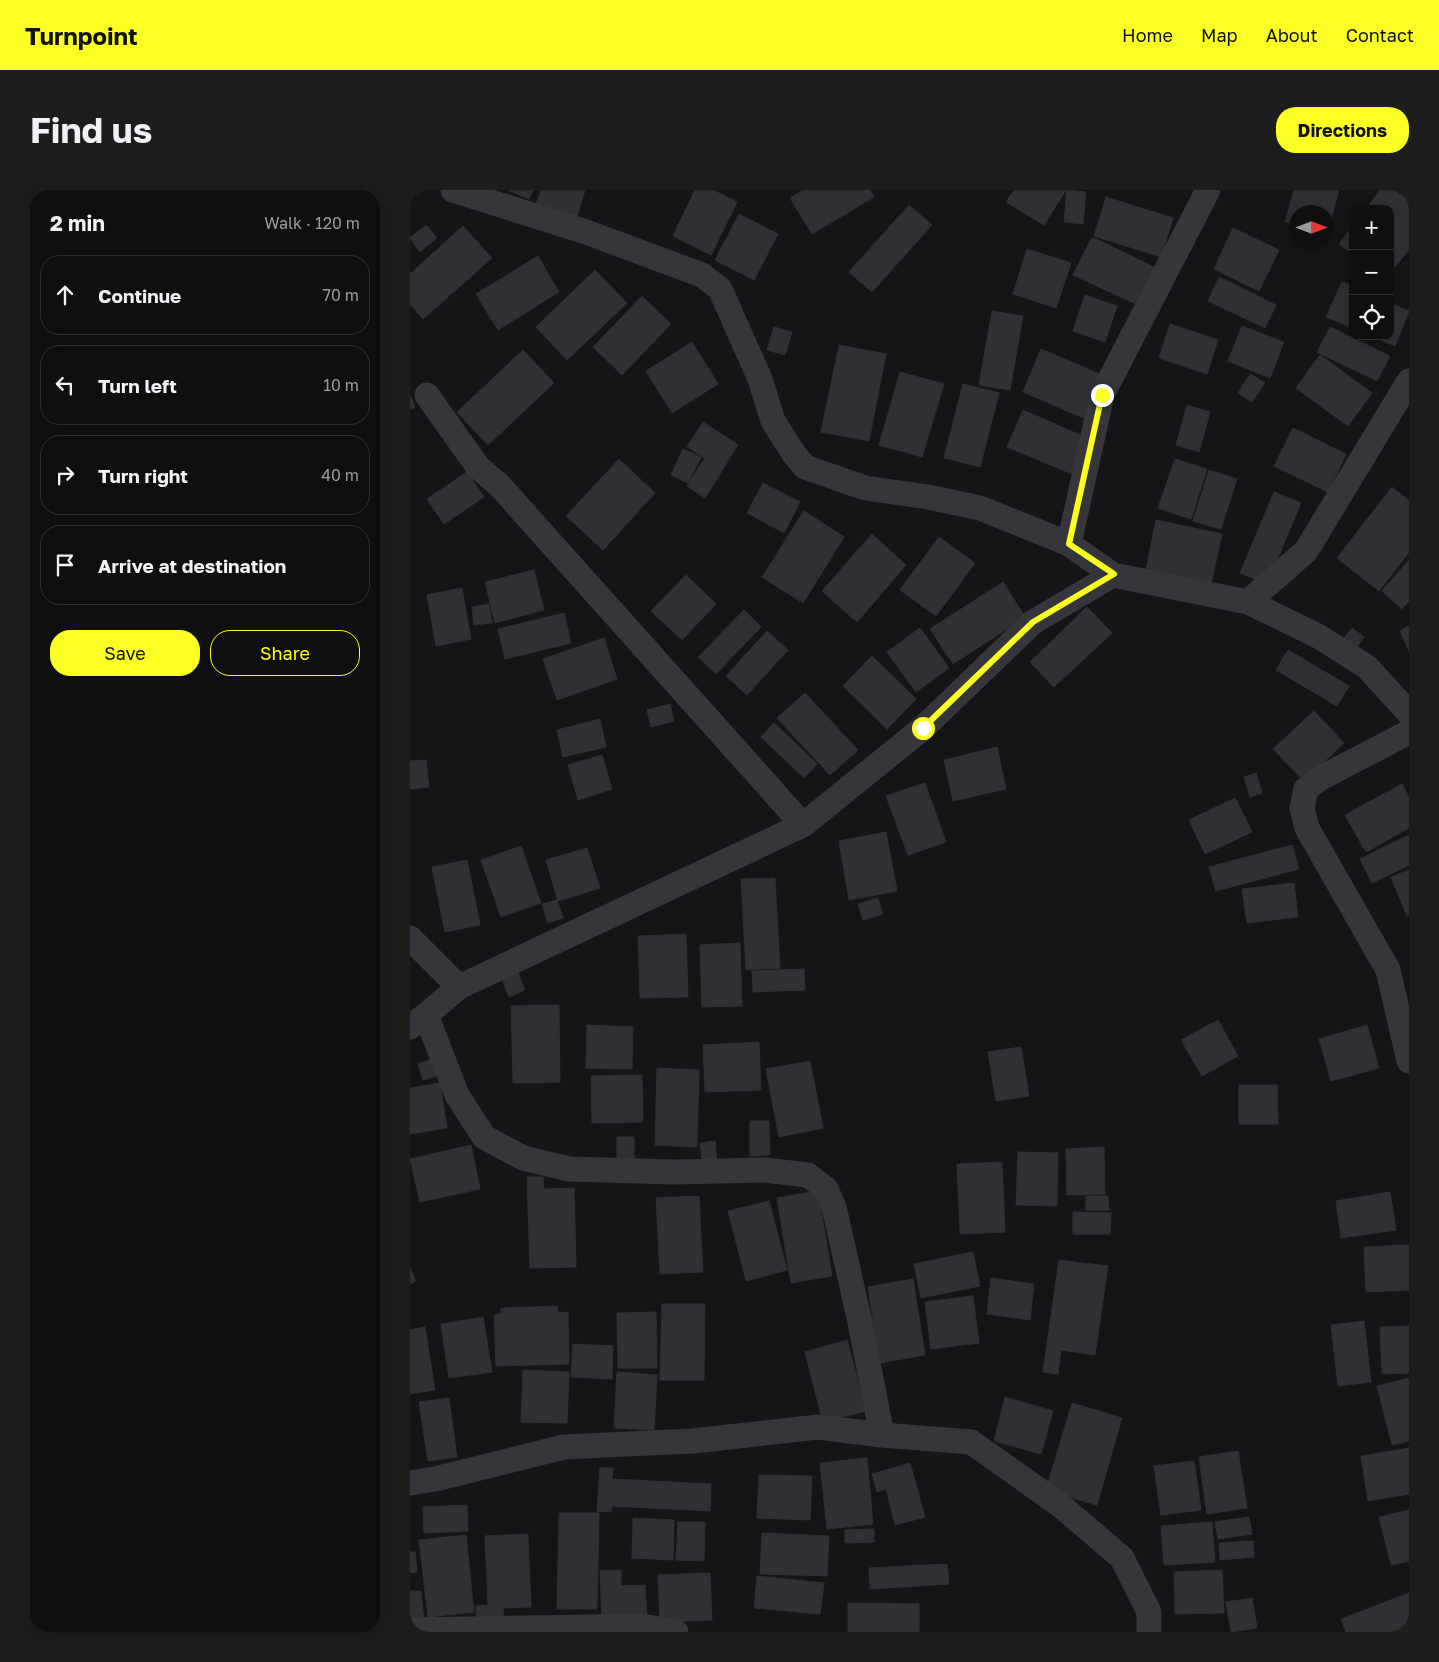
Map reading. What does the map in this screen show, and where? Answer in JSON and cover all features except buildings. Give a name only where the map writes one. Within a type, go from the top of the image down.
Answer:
[{"type":"street","points":[[453,190],[586,232],[702,275],[720,289],[760,379],[773,421],[794,454],[805,467],[865,488],[928,496],[980,508],[1069,544],[1114,574],[1248,602],[1318,636],[1367,667],[1409,713]]},
{"type":"street","points":[[1069,544],[1102,395],[1208,190]]},
{"type":"street","points":[[1248,602],[1306,551],[1409,381]]},
{"type":"street","points":[[427,395],[478,467],[500,486],[803,825]]},
{"type":"street","points":[[882,1434],[860,1322],[834,1207],[826,1189],[808,1175],[764,1170],[674,1172],[569,1169],[523,1158],[484,1137],[457,1095],[418,1021],[459,987],[803,825],[923,728],[1033,622],[1114,574]]},
{"type":"street","points":[[1409,732],[1322,778],[1306,789],[1302,808],[1306,828],[1388,970],[1409,1061]]},
{"type":"street","points":[[410,938],[459,987]]},
{"type":"street","points":[[410,1483],[564,1447],[693,1441],[818,1427],[971,1442],[1060,1506],[1122,1558],[1150,1612],[1149,1632]]},
{"type":"street","points":[[410,1630],[642,1626],[676,1632]]},
{"type":"route","points":[[923,728],[1033,622],[1114,574],[1069,544],[1102,395]]}]
